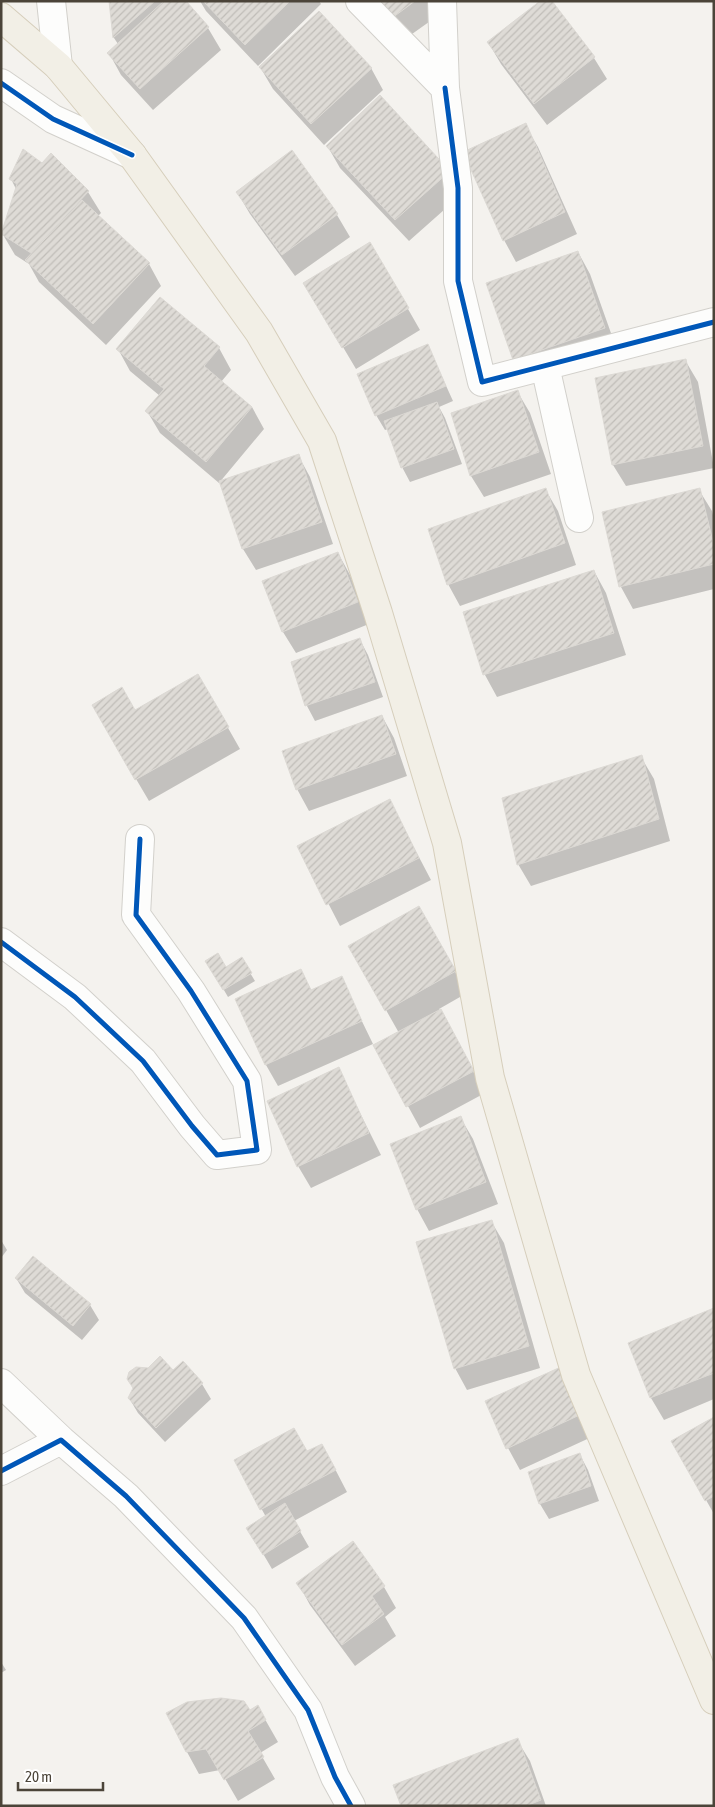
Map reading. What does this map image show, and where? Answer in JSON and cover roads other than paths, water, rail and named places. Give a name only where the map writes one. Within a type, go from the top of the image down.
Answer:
[{"type":"main road","points":[[1,17],[58,66],[132,155],[259,332],[322,441],[378,612],[447,843],[490,1078],[576,1375],[714,1700]]},
{"type":"street","points":[[51,1],[58,66]]},
{"type":"street","points":[[360,1],[445,88]]},
{"type":"street","points":[[442,1],[445,88],[458,188],[458,281],[482,382],[714,322]]},
{"type":"street","points":[[1,83],[53,119],[132,155]]},
{"type":"street","points":[[545,366],[579,518]]},
{"type":"street","points":[[1,942],[75,997],[144,1061],[192,1126],[217,1155],[257,1150],[247,1081],[191,991],[136,915],[140,839]]},
{"type":"street","points":[[1,1383],[61,1440],[126,1496],[244,1618],[308,1710],[335,1777],[351,1806]]},
{"type":"street","points":[[1,1471],[61,1440]]}]
